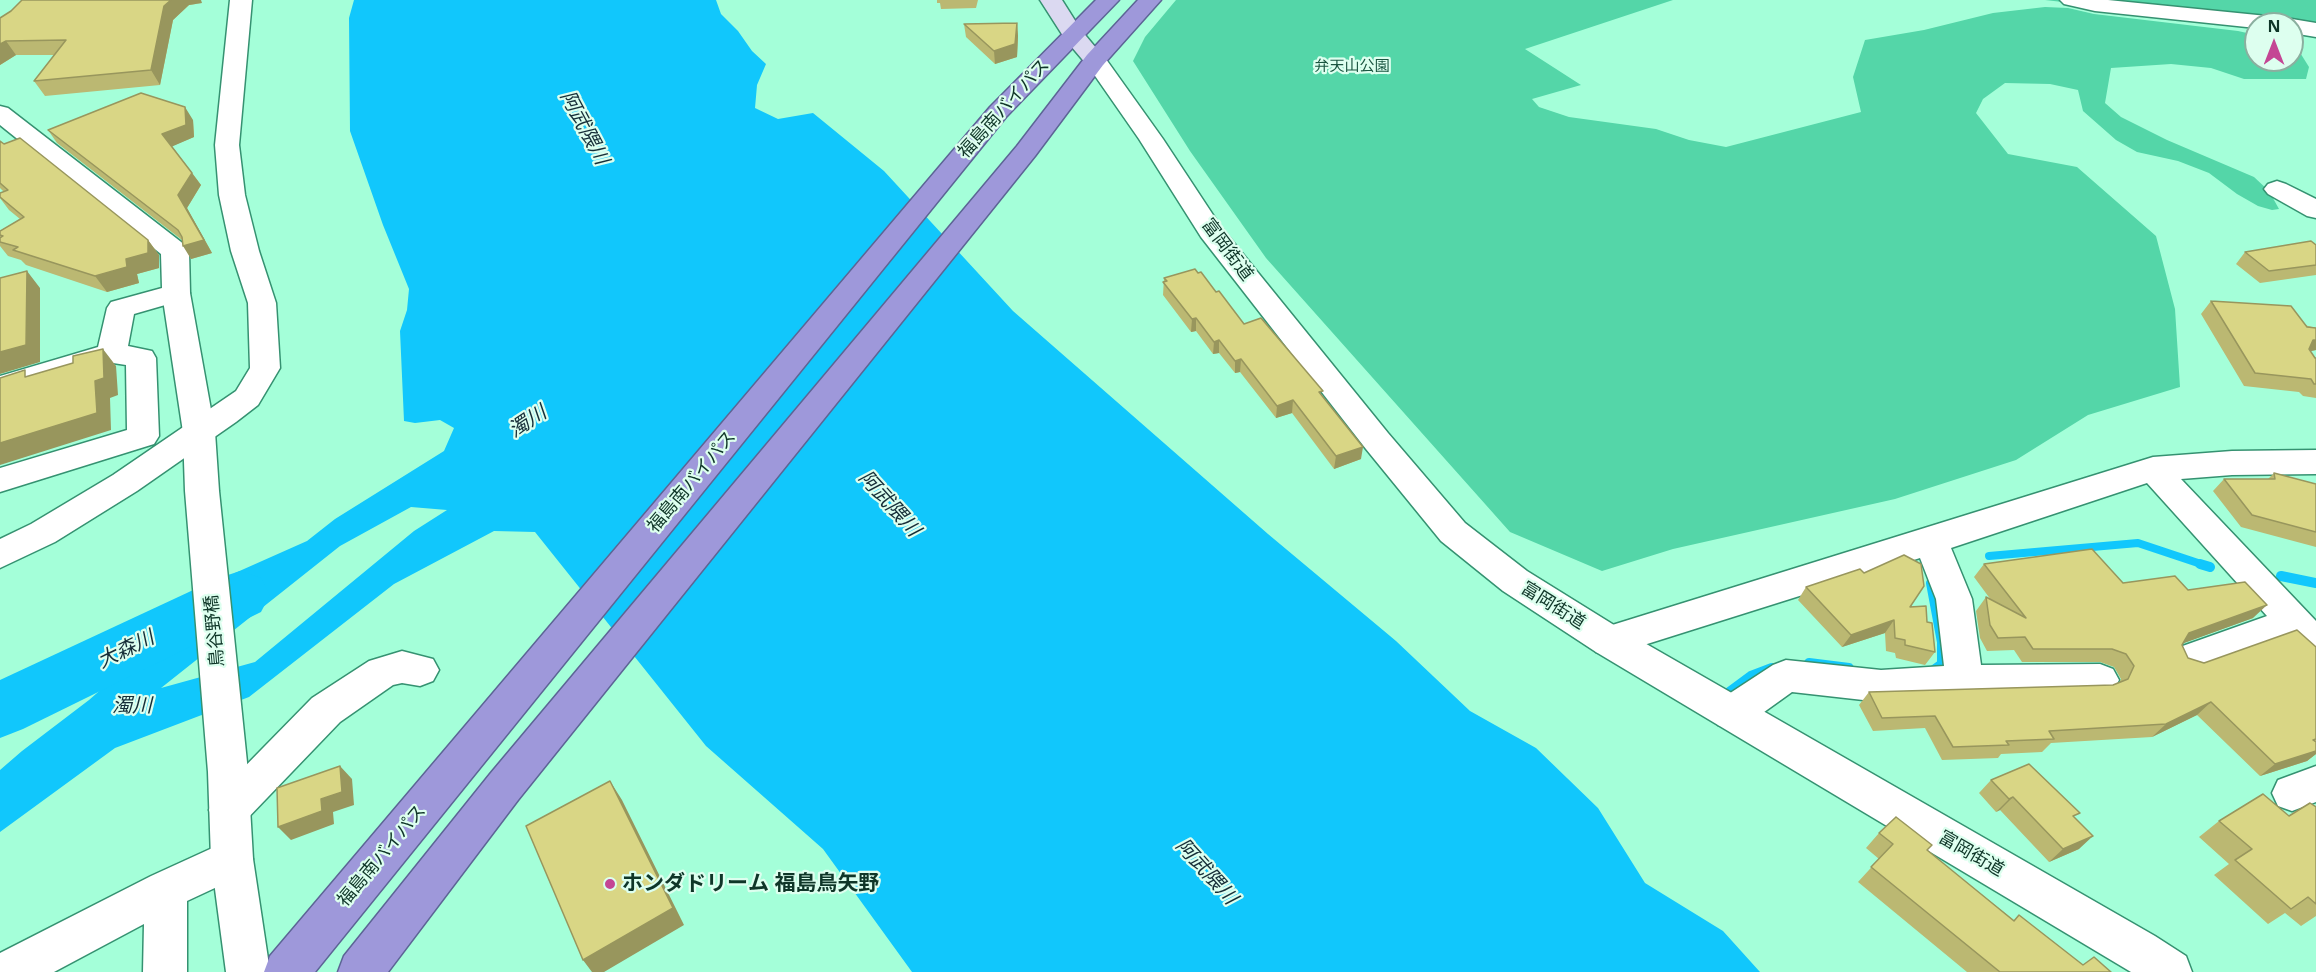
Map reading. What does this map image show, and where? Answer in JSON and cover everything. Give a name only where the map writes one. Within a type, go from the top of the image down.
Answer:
[{"type":"highway","name":"福島南バイパス","points":[[286,972],[998,112],[1108,0]]},
{"type":"highway","points":[[360,972],[504,787],[1049,122],[1095,60],[1150,0]]},
{"type":"main road","points":[[1051,0],[1073,34],[1095,60]]},
{"type":"street","points":[[0,555],[43,533],[125,483],[199,432],[247,398],[265,368],[262,303],[245,251],[232,195],[227,145],[241,0]]},
{"type":"street","points":[[2071,0],[2095,5],[2244,21]]},
{"type":"street","name":"富岡街道","points":[[1095,60],[1151,139],[1210,231],[1377,441],[1453,532],[1515,581],[1609,641],[2139,951],[2170,972]]},
{"type":"street","name":"鳥谷野橋","points":[[0,113],[175,251],[176,293],[199,432],[202,491],[229,791],[232,859],[248,972]]},
{"type":"street","points":[[2277,189],[2316,210]]},
{"type":"street","points":[[112,353],[121,308],[176,293]]},
{"type":"street","points":[[0,387],[112,353],[141,358],[143,436],[0,480]]},
{"type":"street","points":[[1609,641],[1931,541],[2152,469],[2232,463],[2316,462]]},
{"type":"street","points":[[2152,469],[2305,634]]},
{"type":"street","points":[[1931,541],[1954,599],[1964,681]]},
{"type":"street","points":[[2190,659],[2305,634]]},
{"type":"street","points":[[229,791],[326,710],[382,672],[402,667],[420,670]]},
{"type":"street","points":[[1732,713],[1786,676],[1881,686],[1964,681],[2100,680]]},
{"type":"street","points":[[9,972],[166,890],[232,859]]},
{"type":"street","points":[[165,972],[166,890]]},
{"type":"green space","name":"弁天山公園","points":[[1176,0],[1673,0],[1525,49],[1581,85],[1532,99],[1539,107],[1569,117],[1656,129],[1689,140],[1726,147],[1861,112],[1853,77],[1865,40],[1924,30],[1993,13],[2045,7],[2068,8],[2094,14],[2238,31],[2244,32],[2244,72],[2304,72],[2304,59],[2309,67],[2306,79],[2244,79],[2211,68],[2171,64],[2111,68],[2105,103],[2121,117],[2167,140],[2254,177],[2269,191],[2279,209],[2272,210],[2258,206],[2237,194],[2209,173],[2178,161],[2137,152],[2116,140],[2083,111],[2078,90],[2050,84],[2005,83],[1983,99],[1976,113],[2008,154],[2077,167],[2156,236],[2175,309],[2180,387],[2088,415],[2016,460],[1895,499],[1673,549],[1602,571],[1510,532],[1266,258],[1190,151],[1133,61],[1145,37]]},
{"type":"green space","points":[[2045,0],[2316,0],[2316,33],[2304,28],[2304,12],[2244,12],[2244,23]]},
{"type":"water","points":[[354,0],[716,0],[721,14],[766,64],[757,85],[755,108],[778,119],[813,113],[884,171],[1013,311],[1268,534],[1396,641],[1470,711],[1536,748],[1598,808],[1645,883],[1723,931],[1760,972],[912,972],[823,849],[706,746],[535,532],[494,531],[394,584],[249,697],[115,748],[0,832],[0,770],[89,700],[235,573],[307,541],[335,519],[444,451],[454,428],[440,420],[415,423],[404,421],[400,331],[407,310],[409,289],[383,225],[350,131],[349,18]],"holes":[[[411,507],[447,510],[414,531],[255,662],[161,688],[340,546]]]},
{"type":"building","points":[[22,0],[171,0],[164,6],[151,70],[34,81],[66,40],[6,41],[0,44],[0,18]]},
{"type":"building","points":[[1017,23],[1015,44],[994,51],[964,24]]},
{"type":"building","points":[[141,93],[185,107],[186,125],[162,134],[192,173],[178,195],[204,240],[183,246],[178,230],[48,130]]},
{"type":"building","points":[[20,138],[148,240],[148,253],[126,259],[127,267],[95,276],[13,250],[18,247],[0,242],[3,236],[0,235],[0,231],[24,217],[0,197],[0,193],[8,190],[0,183],[0,141],[4,144]]},
{"type":"building","points":[[2311,241],[2316,245],[2316,265],[2269,271],[2245,252]]},
{"type":"building","points":[[1195,269],[1198,273],[1201,272],[1216,292],[1219,291],[1244,324],[1261,318],[1323,391],[1319,392],[1363,447],[1336,456],[1293,400],[1277,406],[1241,359],[1235,361],[1219,340],[1214,342],[1196,318],[1192,319],[1163,282],[1167,281],[1164,278]]},
{"type":"building","points":[[27,271],[26,345],[0,352],[0,278]]},
{"type":"building","points":[[2211,301],[2291,306],[2307,327],[2316,328],[2316,340],[2313,340],[2309,349],[2316,358],[2316,384],[2311,379],[2255,373]]},
{"type":"building","points":[[103,349],[104,378],[95,381],[97,413],[0,443],[0,378],[25,370],[25,377],[73,363],[73,356]]},
{"type":"building","points":[[2274,473],[2316,484],[2316,532],[2252,515],[2224,479],[2275,479]]},
{"type":"building","points":[[2092,549],[2123,583],[2175,576],[2188,590],[2245,582],[2267,605],[2189,633],[2182,645],[2188,658],[2204,663],[2297,630],[2316,647],[2316,739],[2313,740],[2316,742],[2316,751],[2275,764],[2211,702],[2166,724],[2049,731],[2054,739],[2006,741],[2009,745],[1953,747],[1935,716],[1882,718],[1869,692],[2113,685],[2128,679],[2134,666],[2126,654],[2112,649],[2033,649],[2025,637],[1998,638],[1990,625],[1986,597],[2026,618],[1984,564]]},
{"type":"building","points":[[1904,555],[1921,564],[1924,586],[1910,607],[1926,606],[1927,622],[1932,623],[1935,652],[1905,645],[1905,640],[1895,638],[1894,620],[1851,635],[1806,587],[1860,569],[1864,573]]},
{"type":"building","points":[[2029,764],[2080,813],[2073,816],[2093,836],[2063,849],[2013,797],[2009,799],[1991,780]]},
{"type":"building","points":[[340,766],[342,792],[321,799],[322,811],[278,827],[277,788]]},
{"type":"building","name":"ホンダドリーム 福島鳥矢野","points":[[610,781],[673,908],[583,960],[526,826]]},
{"type":"building","points":[[2263,794],[2289,816],[2310,803],[2316,807],[2316,904],[2308,897],[2291,909],[2235,860],[2252,849],[2219,821]]},
{"type":"building","points":[[1896,817],[1932,845],[1927,850],[2014,921],[2019,915],[2083,965],[2094,957],[2111,972],[2000,972],[1871,867],[1893,844],[1879,833]]},
{"type":"waterway","points":[[1989,556],[2138,543],[2204,565]]},
{"type":"waterway","points":[[2200,564],[2210,567]]},
{"type":"waterway","points":[[2281,576],[2316,583]]},
{"type":"waterway","points":[[1931,583],[1942,642],[1942,664],[1931,672]]},
{"type":"waterway","name":"大森川","points":[[0,710],[240,595]]},
{"type":"waterway","points":[[1809,663],[1849,668]]},
{"type":"waterway","points":[[1728,693],[1751,676],[1772,668]]},
{"type":"place","name":"ホンダドリーム 福島鳥矢野","points":[[610,884]]},
{"type":"water label","name":"阿武隈川","points":[[584,128]]},
{"type":"water label","name":"濁川","points":[[528,422]]},
{"type":"water label","name":"阿武隈川","points":[[889,504]]},
{"type":"water label","name":"濁川","points":[[132,706]]},
{"type":"water label","name":"阿武隈川","points":[[1206,872]]}]
